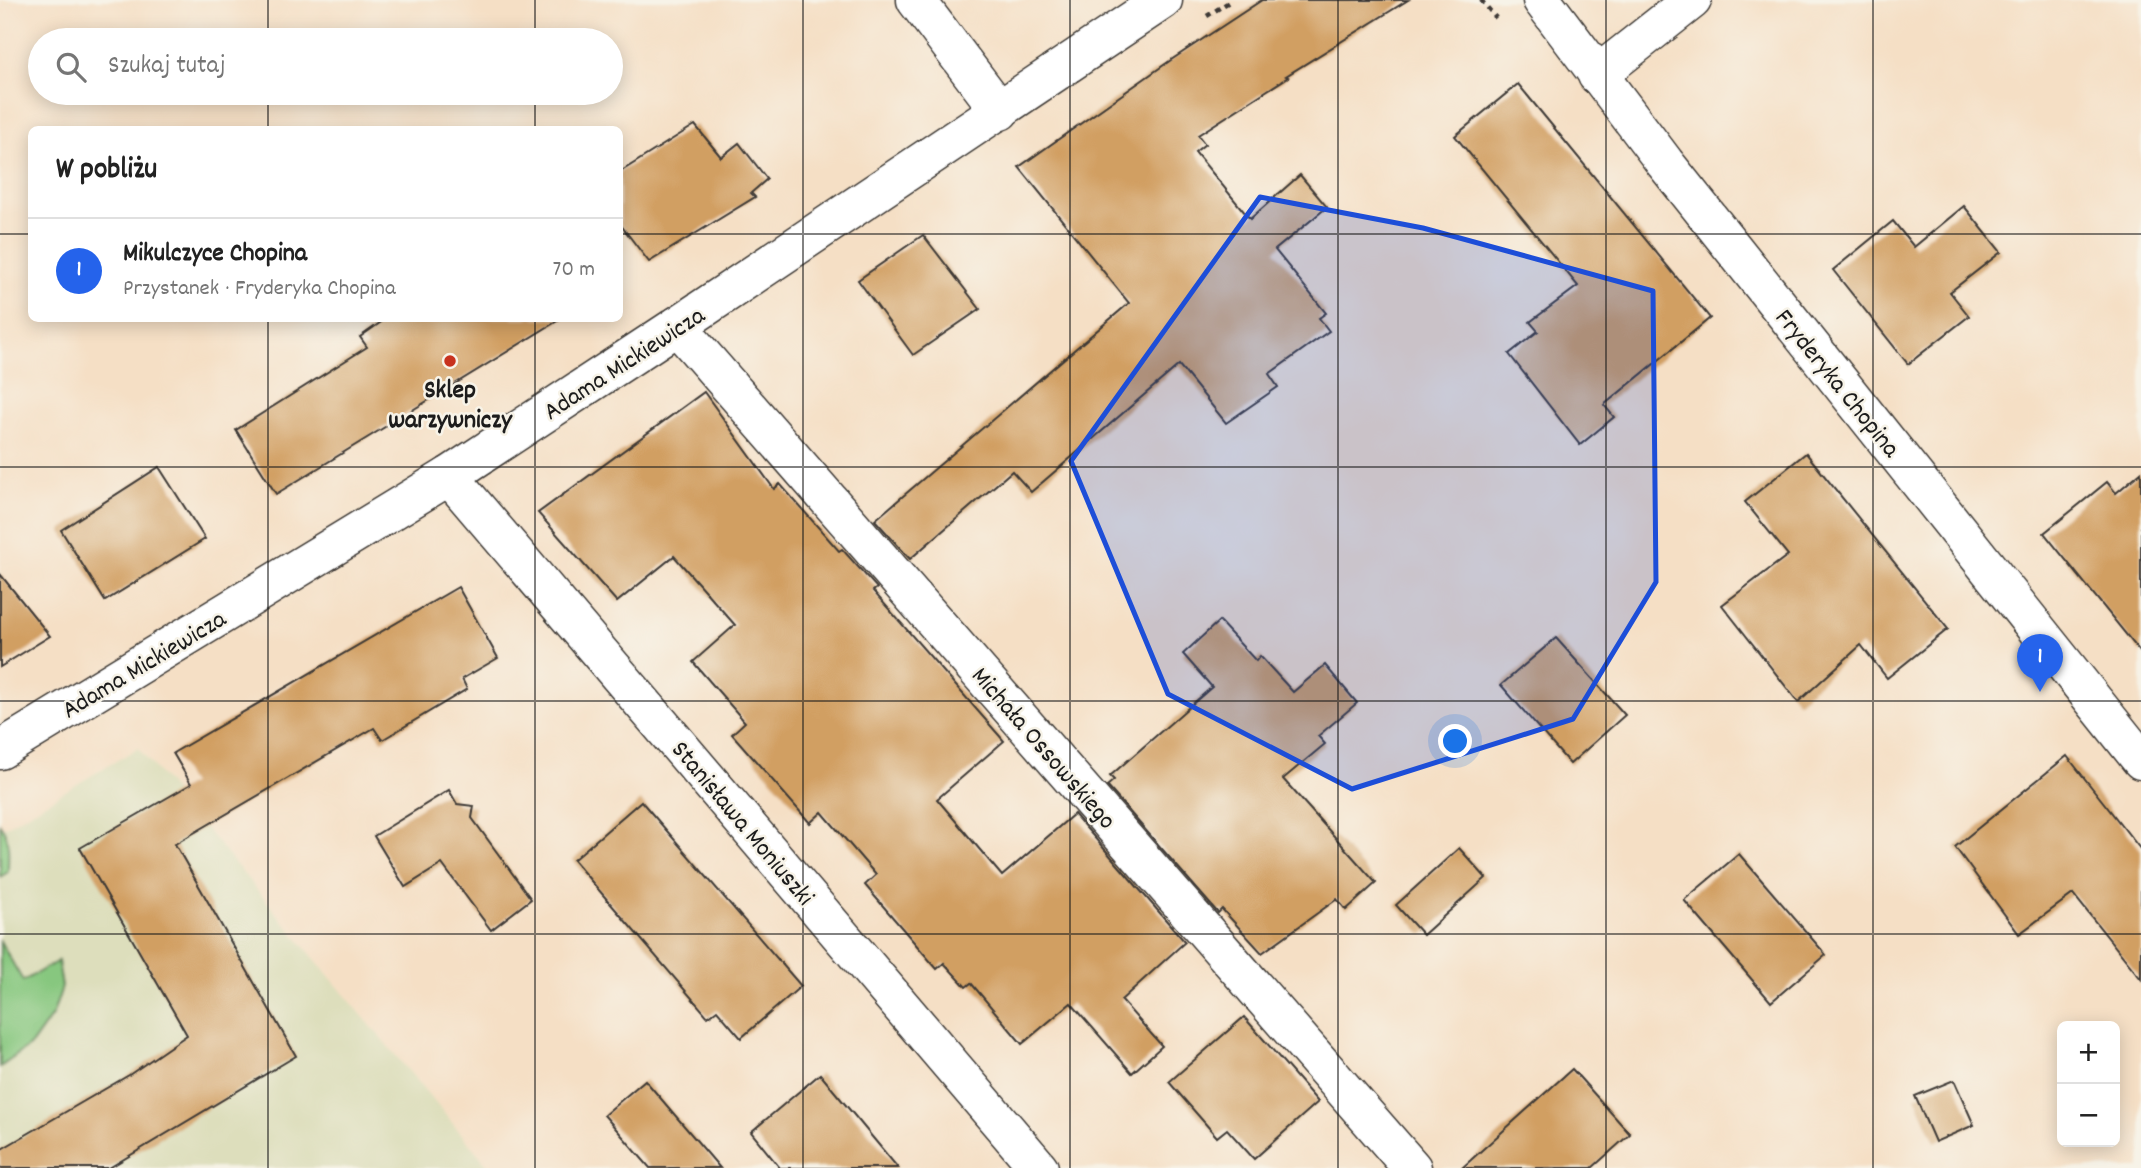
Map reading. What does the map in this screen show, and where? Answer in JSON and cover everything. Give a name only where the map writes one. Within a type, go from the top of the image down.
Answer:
[{"type":"street","points":[[916,0],[1000,111]]},
{"type":"street","name":"Adama Mickiewicza","points":[[0,750],[449,476],[1163,0]]},
{"type":"street","name":"Fryderyka Chopina","points":[[1542,0],[1597,75],[2141,760]]},
{"type":"street","points":[[1597,75],[1692,0]]},
{"type":"street","name":"Michała Ossowskiego","points":[[677,326],[1412,1168]]},
{"type":"street","name":"Stanisława Moniuszki","points":[[449,476],[1039,1168]]},
{"type":"highlighted area","points":[[1260,197],[1423,228],[1653,291],[1656,582],[1573,719],[1352,789],[1168,694],[1071,461]]},
{"type":"shaded area","points":[[138,748],[490,1168],[0,1168],[0,830]]},
{"type":"green space","points":[[0,824],[7,841],[8,872],[0,877]]},
{"type":"green space","points":[[0,941],[23,981],[58,961],[62,987],[53,1014],[32,1044],[0,1067]]},
{"type":"building","points":[[1262,0],[1408,0],[1198,135],[1205,144],[1195,152],[1250,219],[1300,175],[1327,207],[1275,250],[1326,313],[1319,318],[1329,331],[1269,374],[1278,387],[1226,423],[1179,365],[1031,492],[1012,471],[910,559],[875,520],[1129,303],[1019,167]]},
{"type":"building","points":[[1518,84],[1710,318],[1604,405],[1614,417],[1580,445],[1509,354],[1538,331],[1530,322],[1578,286],[1455,136]]},
{"type":"building","points":[[695,125],[721,157],[739,143],[767,179],[751,193],[755,197],[649,262],[623,228],[623,170]]},
{"type":"building","points":[[1964,206],[2001,252],[1950,292],[1969,316],[1908,364],[1833,270],[1893,221],[1914,247]]},
{"type":"building","points":[[923,235],[980,309],[913,355],[858,280]]},
{"type":"building","points":[[381,322],[556,322],[276,494],[236,430],[367,347],[360,337]]},
{"type":"building","points":[[704,392],[774,489],[780,484],[839,551],[842,549],[877,588],[873,591],[1004,741],[937,799],[1002,876],[1074,814],[1185,942],[1121,1000],[1162,1046],[1132,1073],[1071,1003],[1022,1044],[971,983],[966,987],[944,963],[937,969],[865,885],[876,875],[822,812],[810,823],[732,734],[745,722],[693,662],[735,625],[674,556],[617,602],[538,513]]},
{"type":"building","points":[[1806,453],[1948,629],[1887,678],[1861,645],[1798,702],[1722,605],[1788,555],[1745,502]]},
{"type":"building","points":[[159,467],[205,539],[105,601],[61,530]]},
{"type":"building","points":[[2141,472],[2141,653],[2044,533],[2107,482],[2116,493]]},
{"type":"building","points":[[0,574],[50,636],[0,667]]},
{"type":"building","points":[[458,587],[498,658],[462,679],[467,689],[382,740],[374,728],[175,844],[296,1056],[109,1168],[0,1168],[0,1150],[129,1075],[187,1035],[80,848],[191,784],[173,753]]},
{"type":"building","points":[[1219,621],[1256,661],[1260,656],[1293,692],[1325,665],[1357,703],[1318,736],[1325,744],[1283,779],[1376,883],[1346,910],[1337,899],[1262,953],[1222,909],[1218,913],[1107,786],[1114,780],[1110,776],[1212,687],[1183,654]]},
{"type":"building","points":[[1556,638],[1625,715],[1570,764],[1501,685]]},
{"type":"building","points":[[2067,756],[2141,850],[2141,979],[2073,894],[2019,934],[1955,847]]},
{"type":"building","points":[[449,790],[457,804],[474,806],[472,818],[531,899],[491,930],[442,864],[405,887],[374,836]]},
{"type":"building","points":[[641,801],[801,986],[741,1038],[717,1010],[708,1017],[573,860]]},
{"type":"building","points":[[1459,848],[1486,878],[1423,935],[1396,905]]},
{"type":"building","points":[[1739,854],[1826,955],[1771,1002],[1684,900]]},
{"type":"building","points":[[1244,1017],[1318,1102],[1254,1159],[1227,1129],[1217,1137],[1169,1082]]},
{"type":"building","points":[[1572,1069],[1630,1134],[1592,1168],[1462,1168]]},
{"type":"building","points":[[820,1074],[898,1168],[780,1168],[751,1132]]},
{"type":"building","points":[[645,1080],[720,1168],[650,1168],[604,1115]]},
{"type":"building","points":[[1954,1080],[1974,1125],[1935,1142],[1915,1096]]},
{"type":"place","name":"Sklep warzywniczy","points":[[450,361]]},
{"type":"place","name":"Mikulczyce Chopina","points":[[2040,692]]}]
